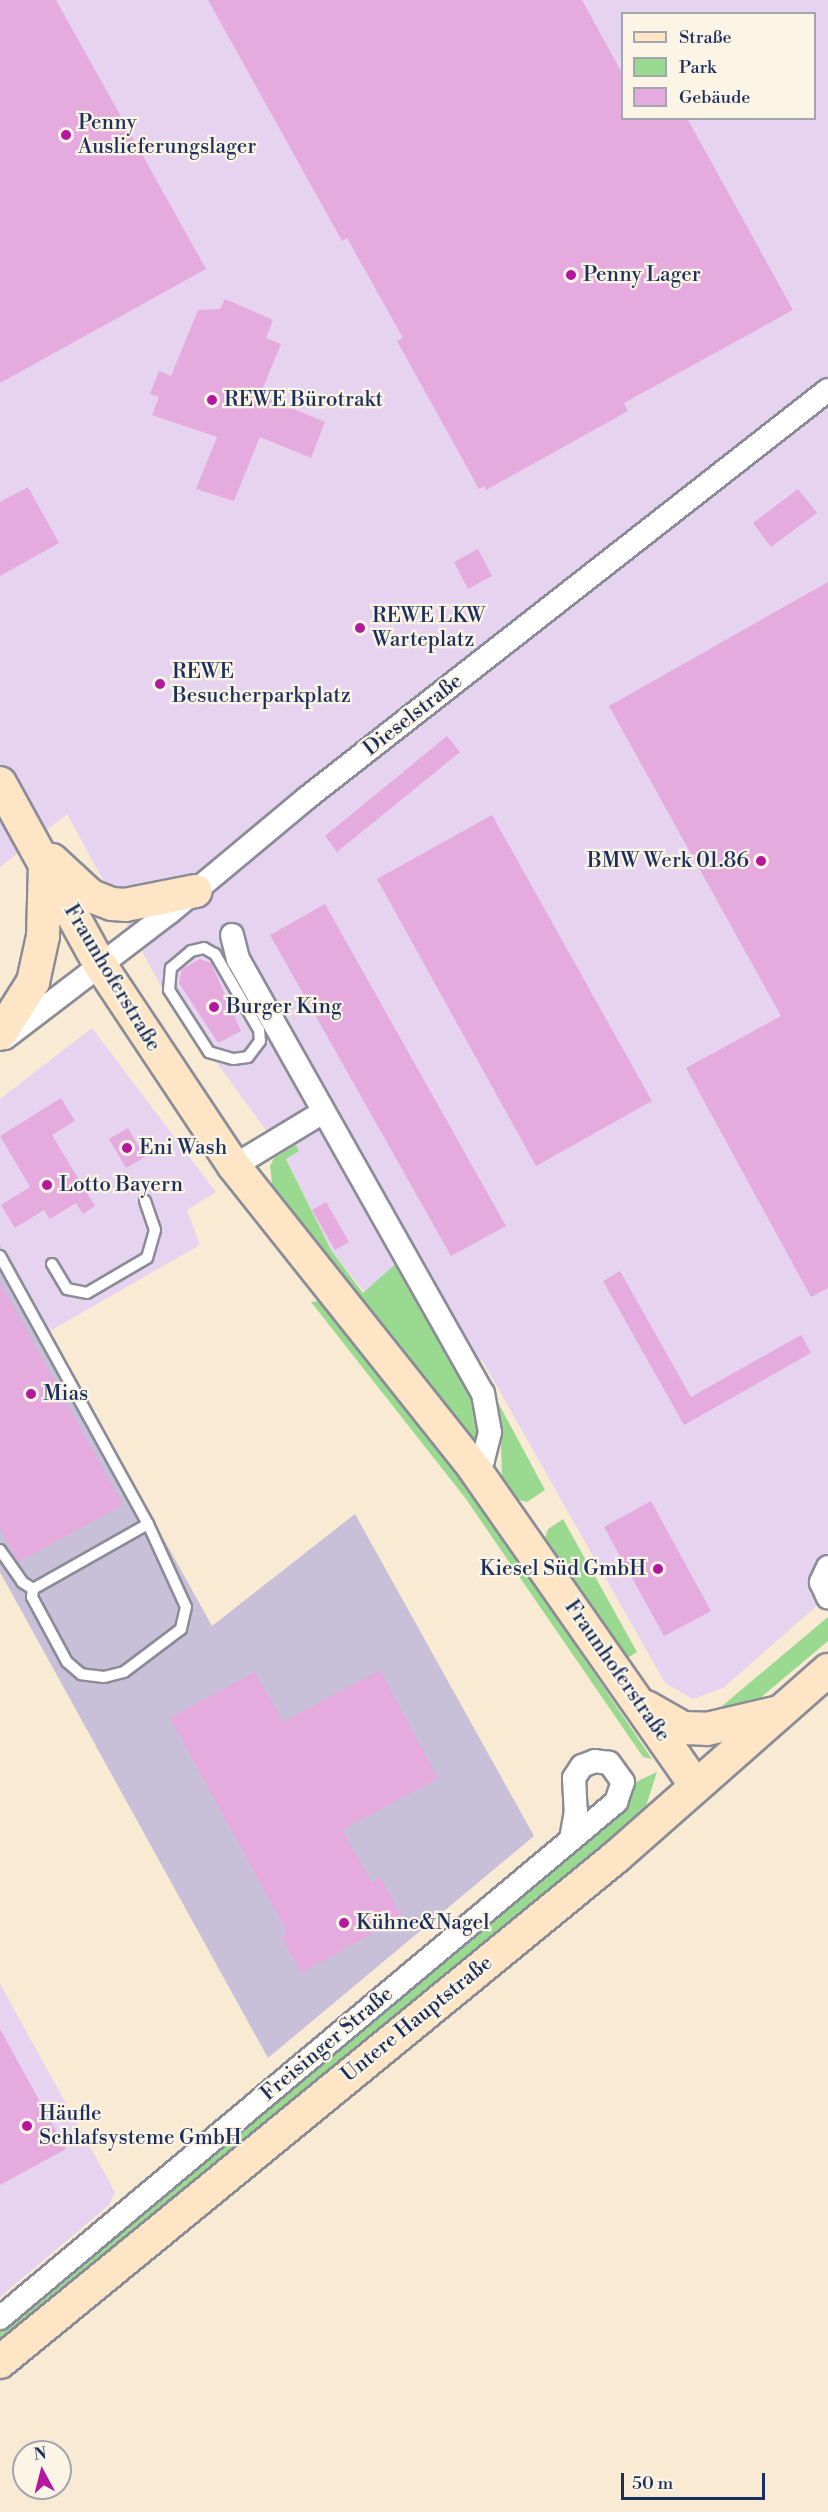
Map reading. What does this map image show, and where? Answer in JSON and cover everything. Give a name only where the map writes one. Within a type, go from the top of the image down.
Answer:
[{"type":"main road","name":"Fraunhoferstraße","points":[[0,783],[99,963],[234,1166],[474,1468],[696,1786]]},
{"type":"main road","points":[[28,835],[64,874],[91,896],[112,904],[125,905],[196,891]]},
{"type":"main road","points":[[0,1034],[33,982],[42,936],[45,865]]},
{"type":"main road","name":"Untere Hauptstraße","points":[[0,2362],[607,1865],[828,1670]]},
{"type":"main road","points":[[638,1701],[683,1728],[707,1729],[778,1713]]},
{"type":"street","name":"Dieselstraße","points":[[0,1042],[99,963],[196,891],[308,797],[828,390]]},
{"type":"street","points":[[232,935],[238,959],[483,1393],[490,1432],[483,1460],[474,1468]]},
{"type":"street","points":[[234,1166],[323,1112]]},
{"type":"street","points":[[828,1567],[821,1582],[828,1599]]},
{"type":"street","name":"Freisinger Straße","points":[[0,2318],[571,1840]]},
{"type":"lane","points":[[204,948],[215,954],[259,1030],[260,1041],[248,1057],[233,1059],[209,1052],[169,990],[171,968],[191,951],[204,948]]},
{"type":"lane","points":[[52,1264],[67,1289],[87,1293],[147,1258],[155,1230],[145,1201]]},
{"type":"lane","points":[[0,1256],[148,1524],[186,1607],[181,1629],[124,1672],[104,1677],[81,1674],[67,1662],[32,1597],[33,1589]]},
{"type":"lane","points":[[33,1589],[148,1524]]},
{"type":"lane","points":[[0,1550],[16,1576],[33,1589]]},
{"type":"shaded area","points":[[0,0],[828,0],[828,1596],[723,1688],[693,1699],[665,1683],[482,1360],[424,1366],[331,1250],[286,1158],[161,986],[67,814],[0,867]]},
{"type":"shaded area","points":[[92,1028],[216,1192],[187,1210],[200,1245],[48,1332],[0,1245],[0,1099]]},
{"type":"shaded area","points":[[0,1245],[212,1626],[355,1514],[534,1836],[268,2058],[0,1572]]},
{"type":"shaded area","points":[[0,1984],[115,2192],[109,2205],[0,2297]]},
{"type":"green space","points":[[296,1145],[299,1151],[286,1159],[331,1250],[363,1293],[400,1260],[474,1401],[479,1433],[476,1442],[273,1192],[270,1166],[274,1158]]},
{"type":"green space","points":[[321,1301],[478,1501],[652,1759],[643,1757],[466,1499],[311,1302]]},
{"type":"green space","points":[[494,1395],[545,1490],[527,1502],[515,1499],[502,1477],[500,1413]]},
{"type":"green space","points":[[563,1519],[637,1652],[629,1657],[622,1656],[544,1542],[548,1529]]},
{"type":"green space","points":[[828,1617],[828,1641],[752,1705],[715,1712]]},
{"type":"green space","points":[[657,1772],[646,1806],[590,1857],[0,2346],[0,2330],[571,1854],[629,1804],[634,1783]]},
{"type":"building","name":"Penny Auslieferungslager","points":[[0,0],[56,0],[206,269],[0,383]]},
{"type":"building","name":"Penny Lager","points":[[208,0],[582,0],[621,71],[621,120],[688,120],[793,310],[624,403],[628,411],[486,490],[484,486],[479,489],[397,341],[403,338],[347,238],[342,241]]},
{"type":"building","name":"REWE Bürotrakt","points":[[225,299],[273,320],[266,338],[281,344],[260,395],[325,422],[311,458],[260,437],[234,501],[196,489],[217,437],[152,415],[159,397],[150,394],[159,371],[171,376],[198,310],[220,309]]},
{"type":"building","points":[[28,487],[59,543],[0,576],[0,502]]},
{"type":"building","points":[[798,489],[817,513],[771,547],[753,523]]},
{"type":"building","points":[[478,549],[492,576],[468,589],[454,562]]},
{"type":"building","name":"BMW Werk 01.86","points":[[828,582],[828,1288],[811,1297],[686,1068],[781,1016],[609,706]]},
{"type":"building","points":[[447,736],[460,752],[337,852],[325,836]]},
{"type":"building","points":[[492,815],[652,1101],[536,1166],[377,879]]},
{"type":"building","points":[[325,904],[506,1226],[451,1256],[270,935]]},
{"type":"building","name":"Burger King","points":[[200,959],[211,963],[241,1031],[218,1043],[179,983],[182,969]]},
{"type":"building","points":[[61,1098],[75,1121],[52,1135],[95,1206],[83,1214],[76,1203],[50,1219],[44,1210],[15,1228],[1,1205],[30,1187],[0,1136]]},
{"type":"building","name":"Eni Wash","points":[[128,1128],[145,1157],[126,1168],[109,1139]]},
{"type":"building","points":[[326,1202],[349,1242],[335,1250],[312,1210]]},
{"type":"building","points":[[620,1271],[691,1397],[801,1335],[811,1353],[684,1425],[603,1281]]},
{"type":"building","name":"Mias","points":[[0,1282],[123,1505],[18,1562],[0,1528]]},
{"type":"building","name":"Kiesel Süd GmbH","points":[[651,1501],[711,1611],[664,1636],[604,1527]]},
{"type":"building","points":[[380,1670],[438,1778],[342,1830],[372,1883],[381,1878],[402,1917],[301,1973],[282,1938],[286,1930],[170,1718],[255,1672],[283,1722]]},
{"type":"building","points":[[0,2029],[66,2149],[0,2185]]},
{"type":"place","name":"Penny Auslieferungslager","points":[[66,135]]},
{"type":"place","name":"Penny Lager","points":[[571,275]]},
{"type":"place","name":"REWE Bürotrakt","points":[[212,400]]},
{"type":"place","name":"REWE LKW Warteplatz","points":[[360,628]]},
{"type":"place","name":"REWE Besucherparkplatz","points":[[160,684]]},
{"type":"place","name":"BMW Werk 01.86","points":[[761,861]]},
{"type":"place","name":"Burger King","points":[[214,1007]]},
{"type":"place","name":"Eni Wash","points":[[127,1148]]},
{"type":"place","name":"Lotto Bayern","points":[[47,1185]]},
{"type":"place","name":"Mias","points":[[31,1394]]},
{"type":"place","name":"Kiesel Süd GmbH","points":[[658,1569]]},
{"type":"place","name":"Kühne&Nagel","points":[[344,1923]]},
{"type":"place","name":"Häufle Schlafsysteme GmbH","points":[[27,2126]]}]
